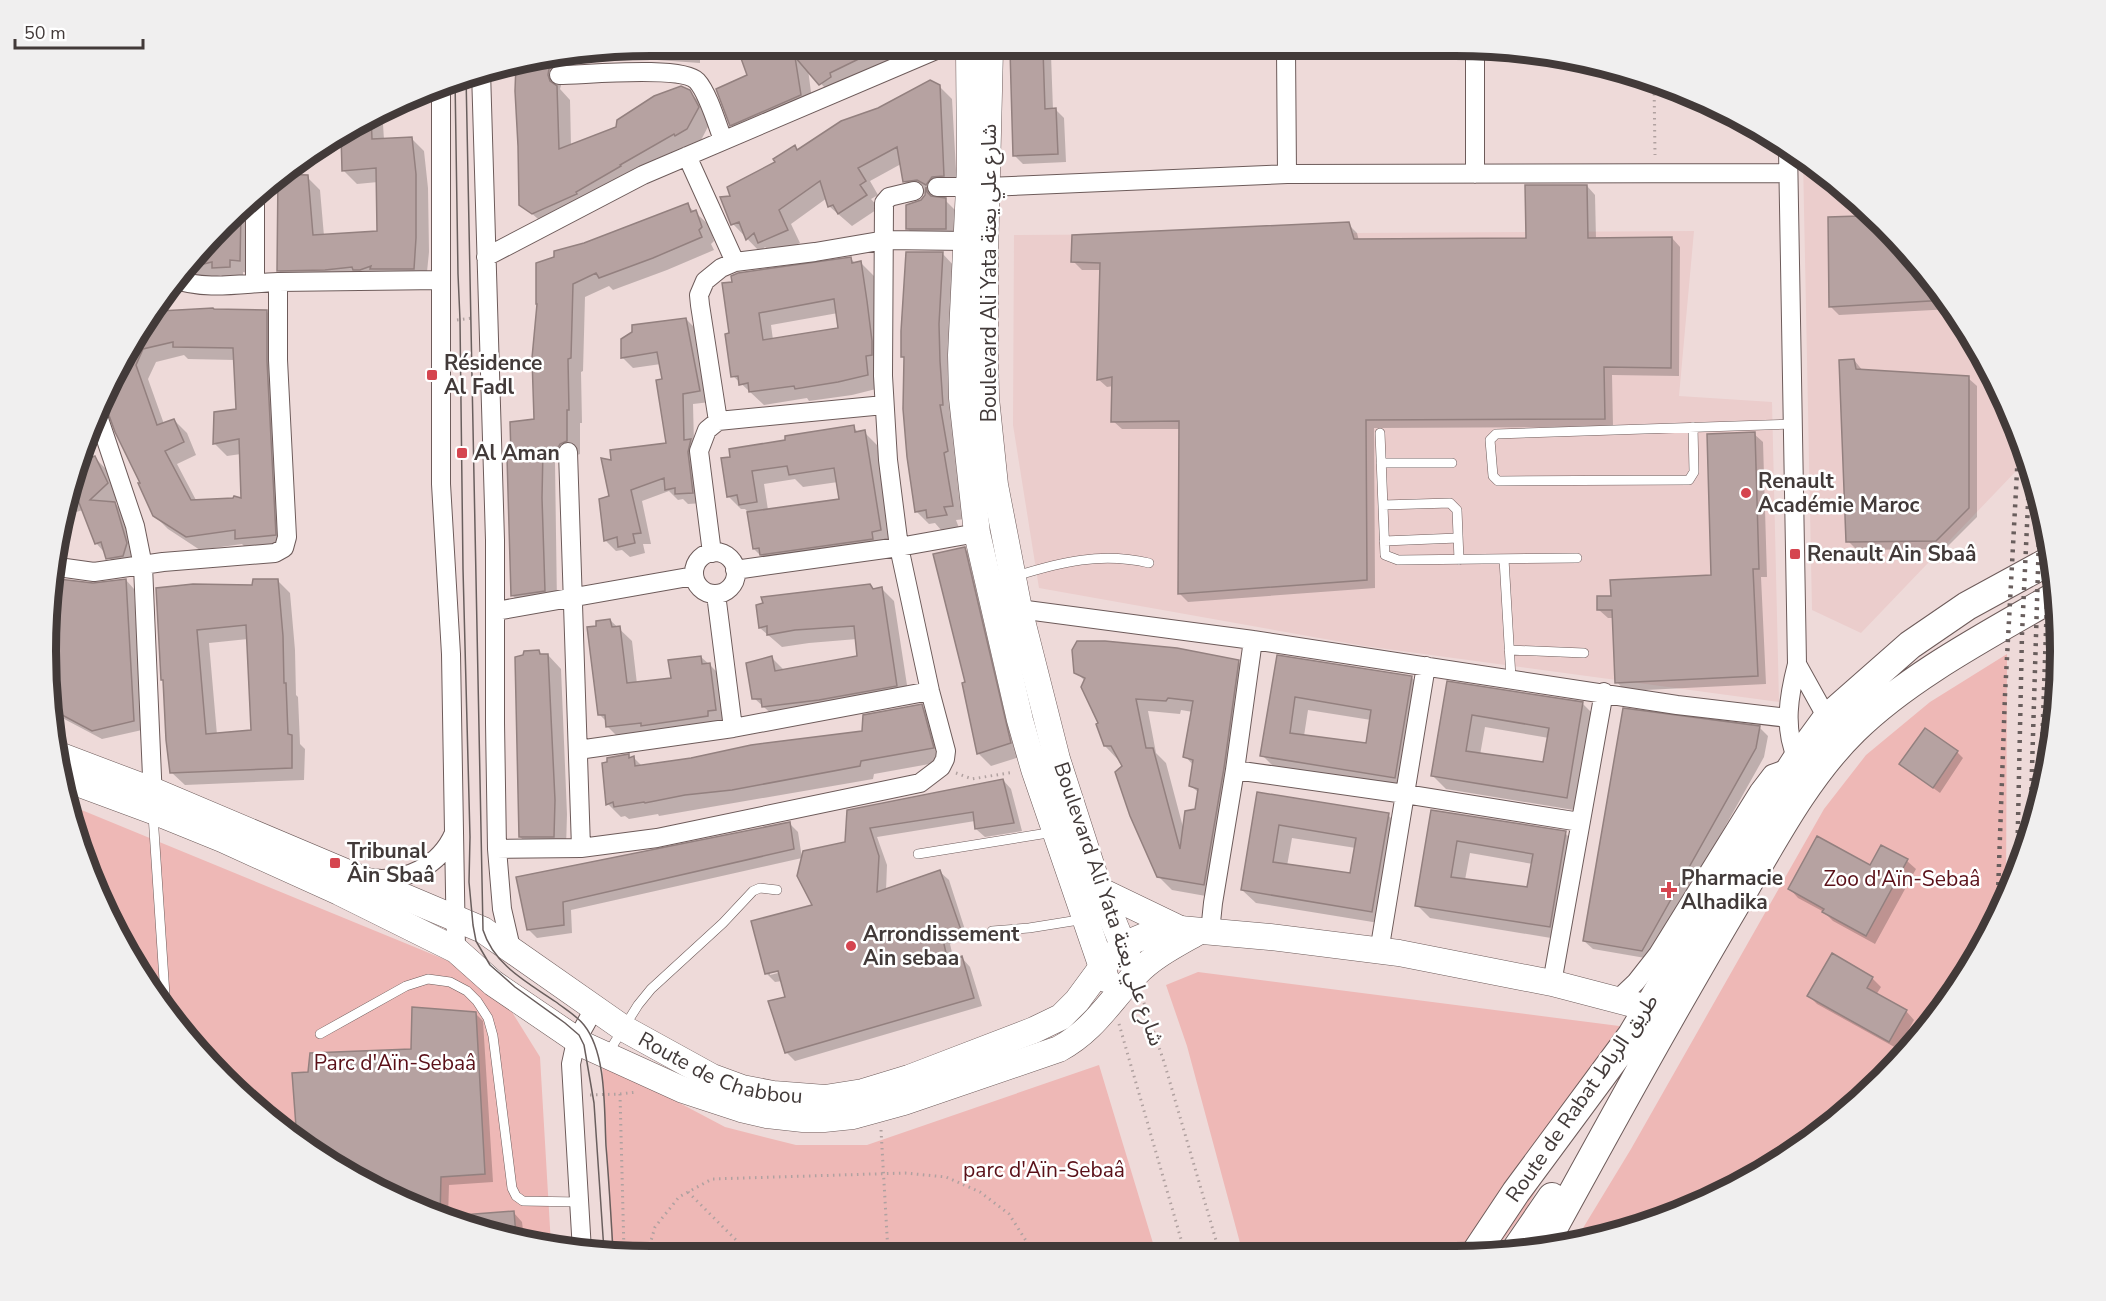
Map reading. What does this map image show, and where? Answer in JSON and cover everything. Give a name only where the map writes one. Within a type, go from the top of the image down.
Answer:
[{"type":"main road","name":"Route de Rabat طريق الرباط","points":[[1548,1238],[1659,1011],[1794,764],[1827,718],[1910,645],[1940,623],[2044,564]]},
{"type":"main road","name":"Route de Rabat طريق الرباط","points":[[1481,1245],[1516,1192],[1632,1035],[1659,1011],[1812,780],[1841,742],[1870,715],[1908,687],[1978,641],[2048,600]]},
{"type":"main road","points":[[1521,1241],[1659,1011]]},
{"type":"main road","points":[[1498,1244],[1632,1035]]},
{"type":"street","points":[[486,257],[605,194],[687,156],[922,56]]},
{"type":"street","name":"Boulevard Ali Yata شارع علي يعتة","points":[[969,56],[985,255],[986,398],[995,485],[1019,609],[1057,759],[1099,890],[1135,975]]},
{"type":"street","name":"Boulevard Ali Yata شارع علي يعتة","points":[[989,56],[978,187],[967,240],[961,355],[962,398],[977,533],[1020,720],[1034,769],[1113,1003]]},
{"type":"street","points":[[1286,56],[1287,174]]},
{"type":"street","points":[[1474,174],[1475,56]]},
{"type":"street","points":[[560,75],[669,72],[688,75],[700,85],[723,140]]},
{"type":"street","points":[[481,81],[492,401],[497,849],[502,909],[511,948]]},
{"type":"street","points":[[441,94],[443,193],[440,322],[441,484],[452,654],[456,950]]},
{"type":"street","points":[[687,156],[735,262]]},
{"type":"street","points":[[1617,1000],[1636,982],[1658,954],[1758,791],[1772,774],[1794,764],[1788,718],[1790,690],[1797,664],[1788,157]]},
{"type":"street","points":[[937,187],[1287,174],[1788,172]]},
{"type":"street","points":[[497,849],[580,848],[657,838],[920,783],[941,768],[946,751],[930,691],[899,547],[884,405],[884,204],[889,197],[914,191]]},
{"type":"street","points":[[255,206],[255,283]]},
{"type":"street","points":[[718,421],[699,295],[705,281],[721,268],[735,262],[885,240],[967,240]]},
{"type":"street","points":[[183,282],[205,286],[278,282],[441,280]]},
{"type":"street","points":[[62,568],[94,572],[275,553],[284,548],[287,537],[278,360],[278,282]]},
{"type":"street","points":[[712,553],[699,451],[707,430],[718,421],[884,405]]},
{"type":"street","points":[[67,765],[153,801],[143,566],[135,526],[99,428]]},
{"type":"street","points":[[568,452],[580,848]]},
{"type":"street","points":[[735,570],[899,547],[977,533]]},
{"type":"street","points":[[712,553],[727,556],[735,570],[736,575],[731,586],[722,593],[716,594],[710,594],[699,587],[694,576],[697,563],[712,553]]},
{"type":"street","points":[[496,611],[694,576]]},
{"type":"street","points":[[716,594],[733,728]]},
{"type":"street","points":[[1019,609],[1253,640],[1677,705],[1788,718]]},
{"type":"street","points":[[1196,931],[1213,903],[1253,640]]},
{"type":"street","points":[[1797,664],[1827,718]]},
{"type":"street","points":[[1379,952],[1426,666]]},
{"type":"street","points":[[578,750],[733,728],[930,691]]},
{"type":"street","points":[[1552,983],[1604,692]]},
{"type":"street","points":[[1235,770],[1580,822]]},
{"type":"street","name":"Route de Chabbou","points":[[153,801],[346,874],[483,930],[623,1028],[712,1077],[742,1088],[789,1096],[838,1097],[909,1078],[1034,1030],[1061,1017],[1123,945]]},
{"type":"street","name":"Route de Chabbou","points":[[153,801],[456,950],[493,983],[576,1041],[703,1097],[754,1113],[784,1117],[824,1119],[877,1111],[1059,1048],[1075,1040],[1113,1003],[1135,975],[1196,931]]},
{"type":"street","points":[[346,874],[386,879],[412,874],[429,865],[440,855],[455,831]]},
{"type":"street","points":[[1099,890],[1196,931]]},
{"type":"street","points":[[1123,945],[1148,935],[1196,931],[1270,937],[1399,953],[1552,983],[1659,1011]]},
{"type":"street","points":[[581,1241],[572,1075],[573,1052],[576,1041],[595,1007]]},
{"type":"lane","points":[[1693,427],[1694,472],[1689,480],[1498,481],[1493,476],[1490,440],[1496,434],[1693,427],[1792,424]]},
{"type":"lane","points":[[1380,433],[1385,555],[1398,560],[1576,558]]},
{"type":"lane","points":[[1381,463],[1452,462]]},
{"type":"lane","points":[[1383,505],[1450,503],[1456,510],[1459,560]]},
{"type":"lane","points":[[1384,541],[1458,538]]},
{"type":"lane","points":[[1013,577],[1049,566],[1094,558],[1130,558],[1149,563]]},
{"type":"lane","points":[[1504,559],[1511,678]]},
{"type":"lane","points":[[1509,650],[1584,653]]},
{"type":"lane","points":[[153,801],[165,994]]},
{"type":"lane","points":[[918,854],[1054,832]]},
{"type":"lane","points":[[606,1055],[651,989],[753,891],[760,888],[777,890]]},
{"type":"lane","points":[[992,931],[1086,919]]},
{"type":"lane","points":[[320,1035],[406,986],[428,979],[450,982],[467,991],[488,1018],[493,1036],[512,1188],[516,1196],[523,1201],[579,1202]]},
{"type":"path","points":[[1654,90],[1655,174]]},
{"type":"path","points":[[440,322],[488,315]]},
{"type":"path","points":[[941,768],[972,779],[1034,769]]},
{"type":"path","name":"Boulevard Ali Yata شارع علي يعتة","points":[[1135,975],[1164,1062],[1218,1246]]},
{"type":"path","name":"Boulevard Ali Yata شارع علي يعتة","points":[[1113,1003],[1183,1246]]},
{"type":"path","points":[[877,1111],[883,1138],[888,1246]]},
{"type":"path","points":[[649,1246],[655,1227],[679,1197],[712,1179],[905,1173],[946,1177],[980,1192],[1009,1214],[1029,1246]]},
{"type":"path","points":[[688,1192],[742,1246]]},
{"type":"shaded area","points":[[1803,168],[1848,203],[1903,258],[1928,288],[1971,353],[1989,387],[2019,460],[2019,468],[1861,633],[1812,610]]},
{"type":"shaded area","points":[[1694,231],[1679,396],[1772,402],[1779,702],[1364,646],[1039,588],[1013,425],[1014,235]]},
{"type":"green space","name":"Zoo d'Aïn-Sebaâ","points":[[2007,654],[2006,875],[1971,948],[1950,981],[1928,1013],[1876,1071],[1818,1123],[1786,1145],[1753,1166],[1683,1200],[1647,1214],[1581,1232],[1631,1149],[1824,809],[1866,755],[1930,702]]},
{"type":"green space","name":"Parc d'Aïn-Sebaâ","points":[[77,808],[451,962],[507,1004],[540,1057],[551,1237],[459,1214],[387,1184],[353,1166],[288,1123],[258,1098],[203,1043],[178,1013],[135,948],[117,914],[87,842]]},
{"type":"green space","points":[[1198,972],[1627,1027],[1526,1209],[1501,1243],[1456,1246],[1241,1246],[1187,1046],[1166,985]]},
{"type":"green space","name":"parc d'Aïn-Sebaâ","points":[[602,1062],[725,1127],[796,1145],[867,1145],[1099,1065],[1154,1246],[650,1246],[612,1244]]},
{"type":"building","points":[[740,56],[865,56],[830,73],[831,77],[819,85],[795,57],[801,95],[730,126],[716,89],[747,75]]},
{"type":"building","points":[[1010,56],[1043,56],[1045,109],[1056,108],[1058,154],[1013,156]]},
{"type":"building","points":[[558,63],[549,69],[548,75],[550,81],[557,86],[559,149],[616,127],[617,120],[654,96],[681,86],[690,90],[699,107],[687,129],[620,165],[576,192],[577,194],[532,214],[519,205],[516,71]]},
{"type":"building","points":[[930,80],[940,85],[944,176],[932,177],[926,185],[917,180],[903,182],[897,147],[858,168],[866,181],[860,185],[867,195],[838,214],[833,205],[828,207],[820,181],[779,210],[788,230],[758,243],[754,233],[746,240],[739,222],[731,225],[720,197],[730,196],[727,187],[775,162],[773,159],[795,145],[797,150],[841,121],[878,108]]},
{"type":"building","points":[[371,125],[372,139],[412,137],[416,174],[414,269],[370,269],[371,266],[360,270],[353,270],[352,267],[277,271],[278,186],[293,175],[308,175],[313,235],[377,231],[376,168],[342,171],[341,142]]},
{"type":"building","points":[[1525,185],[1587,185],[1588,238],[1672,237],[1671,368],[1604,367],[1605,419],[1366,420],[1367,580],[1178,594],[1179,421],[1111,422],[1112,377],[1097,380],[1100,263],[1071,262],[1072,235],[1349,222],[1354,239],[1526,238]]},
{"type":"building","points":[[926,187],[931,196],[946,198],[946,229],[906,229],[906,205],[921,200],[925,195]]},
{"type":"building","points":[[688,203],[691,212],[696,210],[702,227],[699,230],[702,237],[599,278],[596,273],[573,284],[571,358],[568,359],[567,441],[560,444],[558,448],[543,449],[545,591],[511,596],[507,457],[511,456],[510,422],[534,419],[532,358],[537,304],[536,263],[554,257],[554,251],[584,243]]},
{"type":"building","points":[[1859,214],[1903,258],[1937,301],[1829,307],[1828,217],[1859,216]]},
{"type":"building","points":[[241,220],[240,261],[230,260],[230,267],[212,268],[212,262],[197,266]]},
{"type":"building","points":[[906,252],[943,252],[939,324],[943,405],[940,405],[948,451],[944,453],[953,506],[944,507],[947,515],[927,518],[926,510],[915,512],[903,409],[904,357],[901,357],[901,331]]},
{"type":"building","points":[[851,257],[852,263],[861,261],[872,341],[872,355],[866,356],[868,375],[795,389],[794,386],[749,392],[748,383],[739,385],[738,376],[731,377],[725,334],[729,333],[722,283],[732,282],[731,276],[738,273]],"holes":[[[834,299],[838,328],[763,340],[759,313]]]},
{"type":"building","points":[[213,308],[267,310],[267,361],[276,535],[235,539],[235,530],[186,537],[153,516],[107,410],[135,353],[162,311]],"holes":[[[173,342],[173,347],[233,348],[236,409],[214,412],[213,444],[239,439],[241,498],[234,496],[233,498],[191,500],[165,451],[184,442],[174,419],[157,425],[136,365],[143,349]]]},
{"type":"building","points":[[686,318],[700,391],[683,394],[684,440],[691,439],[688,452],[693,493],[675,494],[675,488],[665,490],[664,478],[631,490],[641,533],[633,534],[635,543],[618,547],[617,537],[604,541],[599,499],[609,496],[601,458],[611,460],[610,450],[666,443],[656,380],[662,379],[657,352],[621,358],[621,339],[632,332],[632,325]]},
{"type":"building","points":[[1854,359],[1856,369],[1969,376],[1969,508],[1936,541],[1846,542],[1839,360]]},
{"type":"building","points":[[854,425],[855,432],[865,430],[881,530],[872,532],[873,539],[760,555],[759,548],[753,549],[747,512],[839,499],[834,468],[789,475],[787,466],[752,471],[757,502],[739,505],[737,495],[727,497],[721,458],[730,457],[729,449],[785,440],[785,436]]},
{"type":"building","points":[[1755,432],[1759,569],[1753,569],[1758,676],[1615,683],[1612,610],[1597,610],[1597,596],[1611,596],[1610,580],[1711,575],[1707,434]]},
{"type":"building","points":[[95,456],[108,483],[90,500],[115,502],[127,543],[123,556],[106,559],[101,542],[95,544],[76,496],[87,459]]},
{"type":"building","points":[[965,547],[1011,743],[977,754],[962,683],[965,682],[933,554]]},
{"type":"building","points":[[60,579],[93,583],[126,579],[134,721],[92,731],[60,714],[56,650]]},
{"type":"building","points":[[253,579],[278,579],[288,734],[292,735],[292,768],[170,773],[163,680],[161,680],[156,588],[193,584],[252,585]],"holes":[[[246,625],[251,730],[206,734],[197,630]]]},
{"type":"building","points":[[870,584],[873,589],[882,587],[897,686],[819,700],[762,707],[761,699],[752,699],[746,663],[772,656],[775,671],[857,656],[854,626],[795,630],[767,635],[767,626],[759,628],[756,605],[763,603],[761,597]]},
{"type":"building","points":[[610,619],[612,627],[620,626],[627,683],[671,678],[668,660],[701,656],[702,664],[710,663],[716,710],[708,711],[708,716],[641,726],[641,723],[606,727],[605,715],[598,715],[587,627],[596,626],[596,621]]},
{"type":"building","points":[[1077,641],[1105,641],[1177,648],[1239,660],[1204,885],[1157,877],[1130,816],[1115,772],[1122,766],[1111,746],[1104,746],[1096,724],[1098,723],[1081,687],[1085,678],[1074,673],[1072,650]],"holes":[[[1168,698],[1193,701],[1183,757],[1193,760],[1189,786],[1198,789],[1195,809],[1185,811],[1180,849],[1153,748],[1146,748],[1136,699],[1166,701]]]},
{"type":"building","points":[[539,650],[540,654],[548,654],[555,800],[554,837],[519,837],[515,657],[523,655],[524,651]]},
{"type":"building","points":[[1277,655],[1412,676],[1395,778],[1260,756]],"holes":[[[1295,697],[1371,710],[1366,743],[1290,733]]]},
{"type":"building","points":[[1447,681],[1583,702],[1567,798],[1431,776]],"holes":[[[1472,715],[1549,728],[1543,762],[1466,751]]]},
{"type":"building","points":[[922,704],[934,748],[861,761],[860,766],[732,790],[614,807],[613,802],[606,805],[602,763],[607,762],[607,758],[629,754],[629,758],[634,756],[635,766],[691,758],[751,745],[862,731],[863,715]]},
{"type":"building","points":[[1623,708],[1760,726],[1756,748],[1642,951],[1583,941]]},
{"type":"building","points":[[1925,728],[1958,751],[1933,788],[1899,764]]},
{"type":"building","name":"Arrondissement Ain sebaa","points":[[1003,779],[1014,823],[975,829],[973,812],[870,828],[879,856],[877,892],[940,870],[961,930],[942,935],[948,962],[962,956],[974,998],[785,1053],[768,1001],[785,997],[778,971],[765,974],[751,921],[812,905],[797,876],[803,851],[845,842],[847,810]]},
{"type":"building","points":[[1257,792],[1389,813],[1372,912],[1241,890]],"holes":[[[1279,825],[1356,838],[1350,873],[1273,862]]]},
{"type":"building","points":[[1431,810],[1566,831],[1550,927],[1415,906]],"holes":[[[1457,841],[1533,854],[1527,887],[1451,877]]]},
{"type":"building","points":[[790,822],[794,849],[563,902],[564,925],[527,930],[516,877]]},
{"type":"building","points":[[1817,836],[1870,865],[1881,845],[1908,859],[1866,936],[1822,912],[1824,909],[1788,889]]},
{"type":"building","points":[[1832,953],[1873,977],[1867,988],[1907,1010],[1889,1042],[1807,996]]},
{"type":"building","points":[[412,1007],[476,1012],[485,1174],[441,1177],[440,1207],[387,1184],[353,1166],[296,1129],[292,1073],[308,1072],[310,1053],[411,1049]]},
{"type":"building","points":[[514,1211],[515,1229],[497,1225],[462,1215]]},
{"type":"tram line","points":[[466,85],[483,930],[488,942],[503,963],[584,1025],[597,1051],[603,1083],[613,1244]]},
{"type":"tram line","points":[[455,88],[469,882],[473,925],[476,941],[490,965],[515,987],[565,1023],[579,1035],[584,1045],[594,1103],[603,1243]]},
{"type":"railway","points":[[1998,894],[2005,695],[2018,456]]},
{"type":"railway","points":[[2017,846],[2022,634],[2029,492]]},
{"type":"railway","points":[[2031,800],[2039,534]]},
{"type":"railway","points":[[2042,747],[2047,595]]},
{"type":"place","name":"Résidence Al Fadl","points":[[432,375]]},
{"type":"place","name":"Al Aman","points":[[462,453]]},
{"type":"place","name":"Renault Académie Maroc","points":[[1746,493]]},
{"type":"place","name":"Renault Ain Sbaâ","points":[[1795,554]]},
{"type":"place","name":"Tribunal Âin Sbaâ","points":[[335,863]]},
{"type":"place","name":"Pharmacie Alhadika","points":[[1669,890]]},
{"type":"place","name":"Arrondissement Ain sebaa","points":[[851,946]]}]
